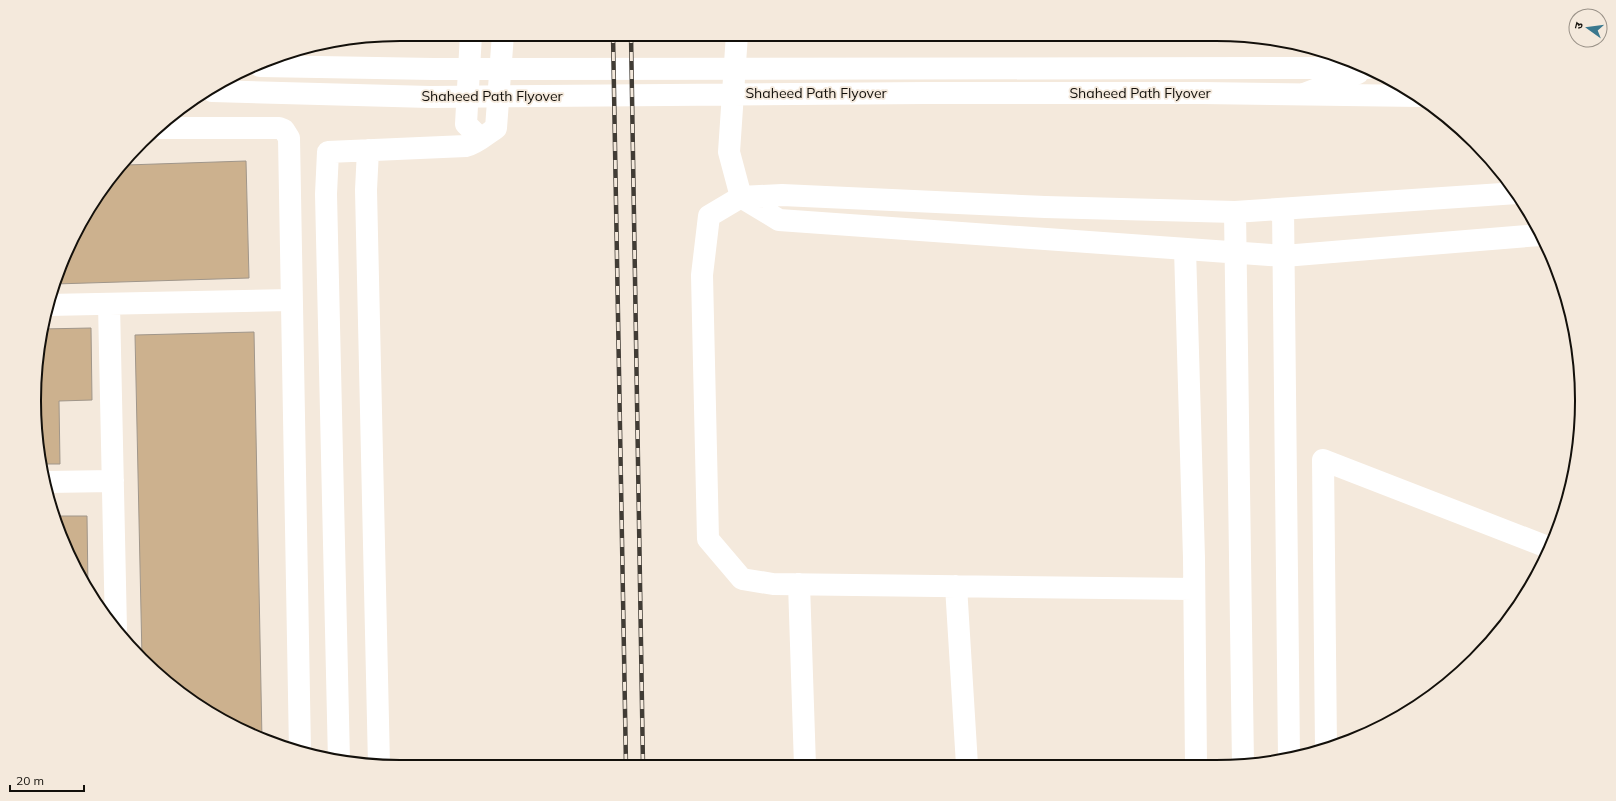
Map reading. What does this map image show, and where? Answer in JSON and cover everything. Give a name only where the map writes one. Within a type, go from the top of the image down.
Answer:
[{"type":"main road","points":[[471,41],[466,124],[480,138]]},
{"type":"main road","points":[[339,754],[326,194],[328,152],[466,146],[474,144],[480,138],[496,128],[502,41]]},
{"type":"main road","points":[[736,41],[729,152],[741,197],[779,220],[1284,256],[1535,235]]},
{"type":"main road","name":"Shaheed Path Flyover","points":[[268,66],[434,69],[1353,68]]},
{"type":"main road","points":[[1304,94],[1360,71]]},
{"type":"main road","name":"Shaheed Path Flyover","points":[[218,91],[430,97],[808,93],[1202,93],[1405,96]]},
{"type":"main road","points":[[166,128],[279,128],[284,130],[289,138],[300,746]]},
{"type":"main road","points":[[368,150],[366,198],[379,759]]},
{"type":"main road","points":[[1194,590],[773,584],[742,579],[708,539],[702,275],[709,216],[741,197],[782,195],[1045,207],[1235,212],[1509,194]]},
{"type":"main road","points":[[1283,208],[1289,752]]},
{"type":"main road","points":[[1235,212],[1243,759]]},
{"type":"main road","points":[[1185,249],[1194,590],[1196,760]]},
{"type":"main road","points":[[54,305],[292,300]]},
{"type":"main road","points":[[109,304],[116,620]]},
{"type":"main road","points":[[1326,743],[1323,460],[1544,546]]},
{"type":"main road","points":[[50,482],[113,481]]},
{"type":"main road","points":[[799,584],[805,760]]},
{"type":"main road","points":[[956,586],[967,760]]},
{"type":"building","points":[[246,161],[249,278],[60,284],[78,241],[89,221],[128,165]]},
{"type":"building","points":[[91,328],[92,400],[59,401],[60,464],[47,464],[42,424],[42,377],[48,329]]},
{"type":"building","points":[[254,332],[262,732],[221,712],[201,699],[163,671],[142,651],[135,335]]},
{"type":"building","points":[[60,516],[87,516],[88,578],[68,538]]},
{"type":"railway","points":[[613,41],[626,760]]},
{"type":"railway","points":[[631,41],[643,760]]}]
